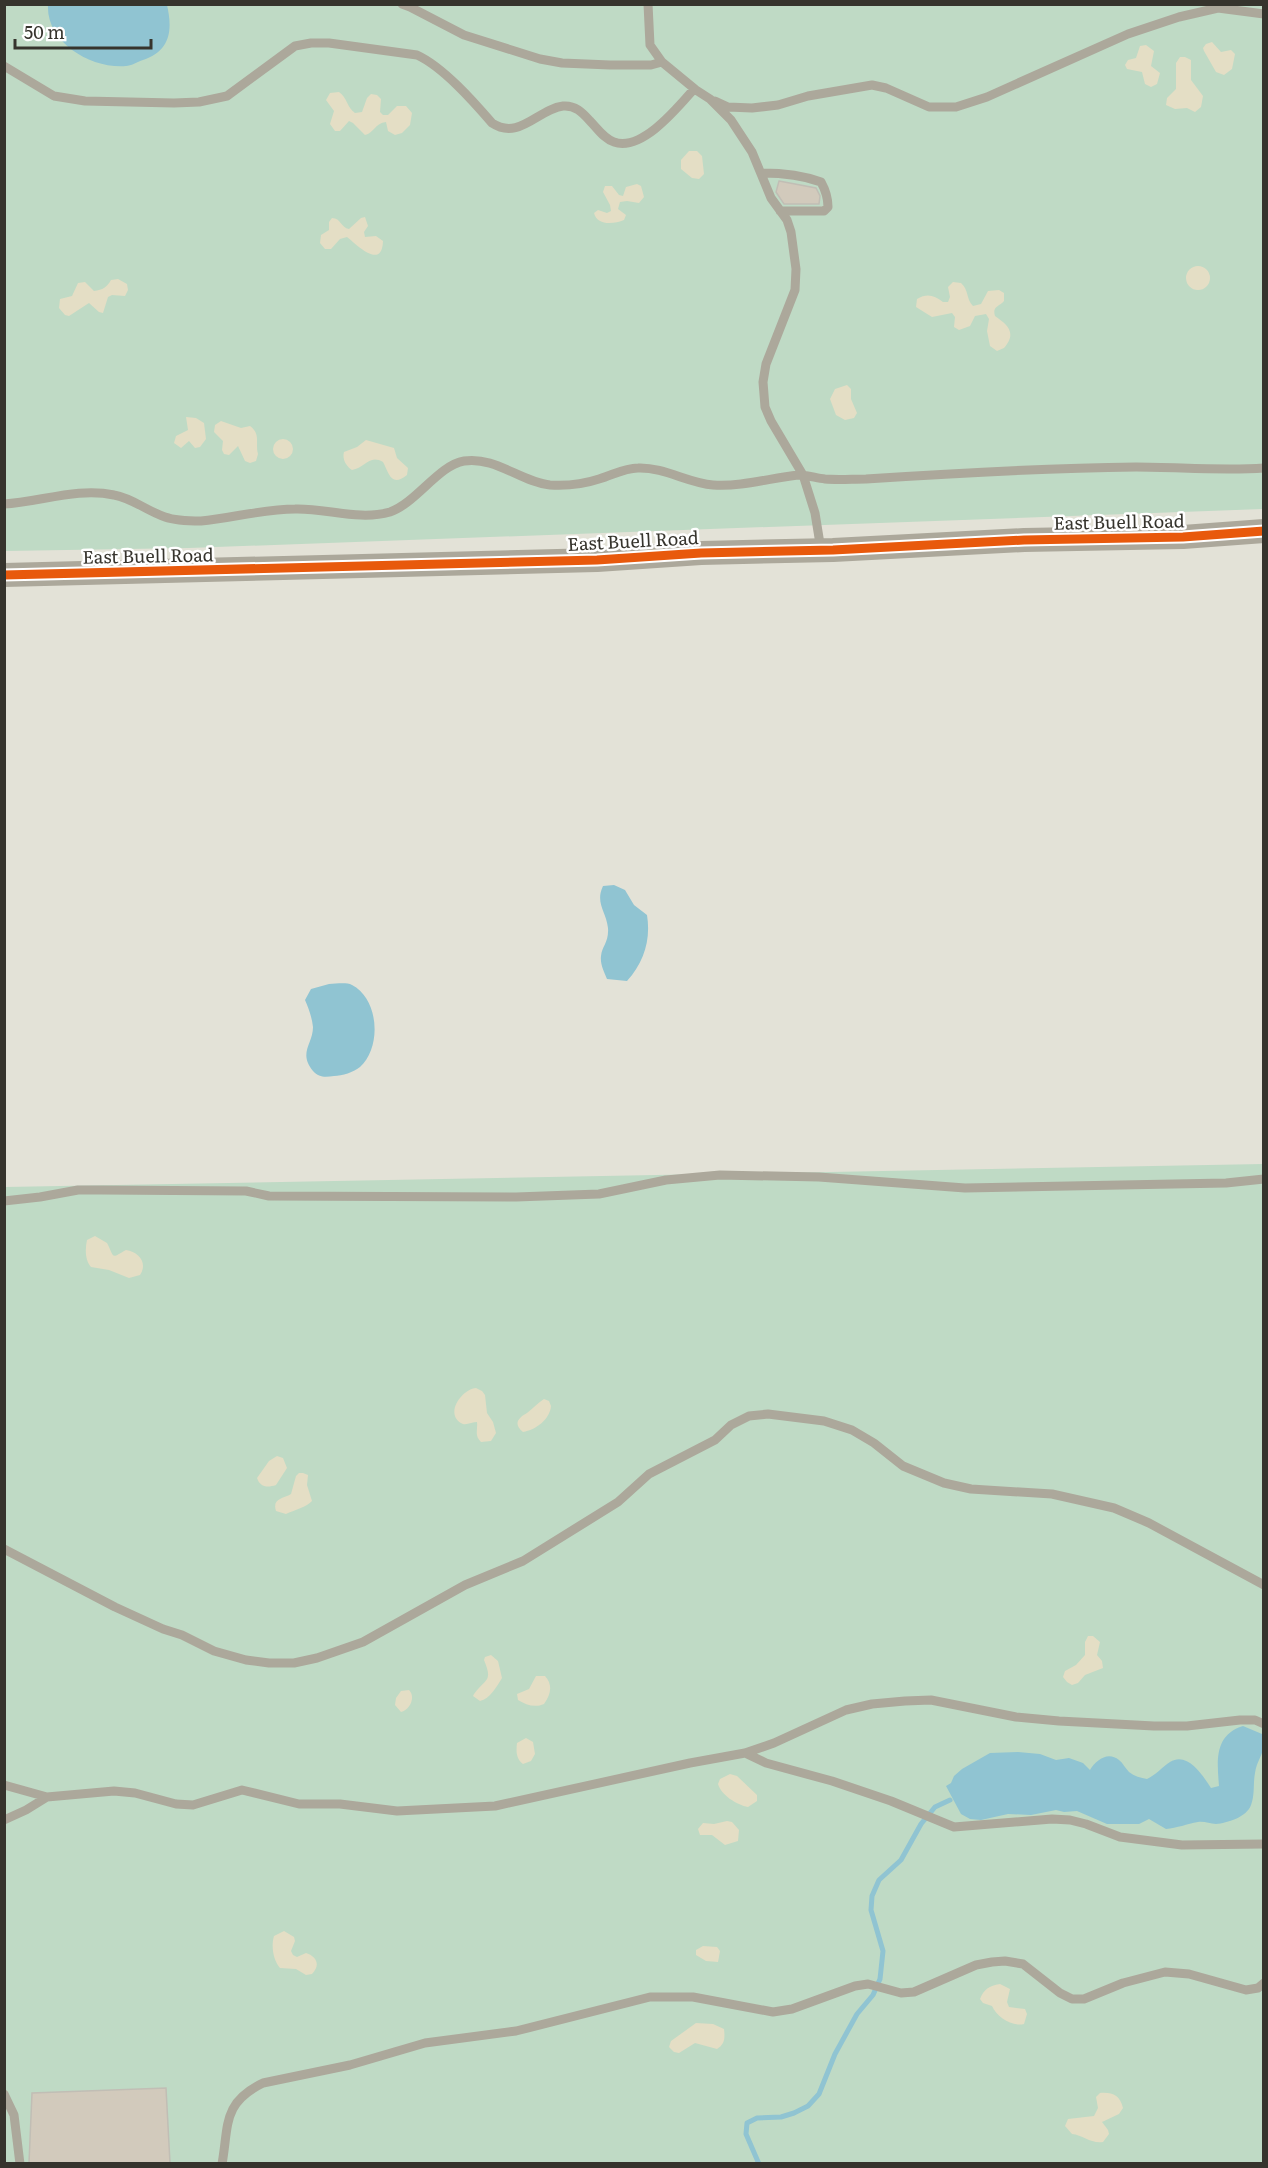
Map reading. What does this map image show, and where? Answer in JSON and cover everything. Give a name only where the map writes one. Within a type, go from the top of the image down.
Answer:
[{"type":"street","name":"East Buell Road","points":[[4,575],[597,560],[701,553],[821,550],[1024,540],[1183,537],[1263,531]]},
{"type":"lane","points":[[402,4],[464,34],[540,59],[562,63],[610,65],[651,65],[662,62]]},
{"type":"lane","points":[[648,4],[650,45],[662,62],[710,99],[744,137],[762,173],[771,198],[787,220],[791,232],[796,269],[795,290],[766,364],[763,382],[765,407],[802,475],[815,513],[821,550]]},
{"type":"lane","points":[[710,99],[728,107],[752,108],[778,105],[808,96],[872,85],[886,88],[929,107],[956,107],[987,97],[1128,34],[1179,17],[1221,6],[1263,14]]},
{"type":"lane","points":[[4,66],[54,96],[131,104],[199,102],[226,96],[295,46],[329,43],[417,55],[430,61],[453,81],[498,128],[518,128],[554,108],[573,106],[602,134],[613,142],[621,143],[645,136],[664,122],[694,88]]},
{"type":"lane","points":[[762,173],[807,178],[821,182],[825,190],[828,207],[824,211],[780,211]]},
{"type":"lane","points":[[4,504],[65,495],[99,493],[115,495],[165,517],[186,521],[223,519],[294,508],[354,514],[379,513],[398,508],[454,464],[464,461],[478,461],[507,468],[538,482],[550,484],[585,482],[630,468],[650,468],[695,482],[717,485],[746,484],[802,475],[828,479],[866,479],[1107,468],[1176,467],[1234,470],[1263,468]]},
{"type":"lane","points":[[4,1201],[78,1190],[246,1191],[269,1196],[516,1197],[599,1194],[666,1180],[720,1175],[819,1177],[965,1188],[1226,1183],[1263,1179]]},
{"type":"lane","points":[[4,1550],[52,1572],[115,1607],[214,1651],[246,1660],[294,1663],[317,1658],[363,1642],[465,1585],[523,1561],[618,1502],[649,1474],[716,1440],[731,1425],[749,1416],[768,1414],[824,1421],[852,1430],[874,1443],[903,1466],[944,1483],[981,1490],[1052,1494],[1114,1508],[1149,1523],[1263,1585]]},
{"type":"lane","points":[[4,1785],[47,1797],[114,1791],[135,1793],[176,1804],[194,1805],[242,1790],[299,1804],[340,1804],[397,1811],[495,1806],[745,1753],[774,1743],[846,1710],[872,1704],[931,1700],[1016,1717],[1154,1726],[1187,1726],[1240,1720],[1254,1720],[1263,1724]]},
{"type":"lane","points":[[745,1753],[766,1763],[832,1781],[891,1801],[954,1827],[1052,1819],[1086,1824],[1120,1837],[1182,1845],[1263,1844]]},
{"type":"lane","points":[[4,1820],[47,1797]]},
{"type":"lane","points":[[222,2163],[230,2112],[239,2098],[250,2089],[263,2083],[350,2065],[426,2043],[516,2031],[650,1997],[693,1997],[773,2012],[792,2009],[855,1986],[868,1984],[901,1993],[914,1992],[976,1965],[1005,1960],[1023,1964],[1060,1993],[1072,1999],[1084,1999],[1123,1983],[1165,1972],[1189,1974],[1246,1990],[1258,1988],[1263,1983]]},
{"type":"lane","points":[[4,2094],[14,2115],[20,2163]]},
{"type":"green space","points":[[4,5],[1263,5],[1263,509],[189,548],[5,551]]},
{"type":"green space","points":[[1263,1164],[1263,2163],[5,2163],[5,1187]]},
{"type":"sand","points":[[1212,42],[1221,52],[1231,50],[1235,54],[1232,69],[1224,75],[1216,72],[1204,51],[1206,44]]},
{"type":"sand","points":[[1146,45],[1154,51],[1151,66],[1160,73],[1157,84],[1151,87],[1145,84],[1142,72],[1127,69],[1125,65],[1128,60],[1136,58],[1140,46]]},
{"type":"sand","points":[[1180,57],[1191,60],[1191,80],[1203,96],[1201,107],[1195,112],[1187,108],[1175,109],[1166,105],[1167,98],[1176,89],[1176,63]]},
{"type":"sand","points":[[339,92],[355,113],[362,112],[371,94],[381,99],[380,112],[383,115],[388,115],[397,106],[406,106],[412,113],[410,125],[402,133],[395,135],[388,131],[386,122],[365,135],[349,121],[340,131],[335,131],[330,124],[334,111],[326,100],[330,93]]},
{"type":"sand","points":[[689,151],[697,151],[702,156],[704,174],[699,179],[692,178],[681,169],[681,160]]},
{"type":"sand","points":[[637,184],[641,186],[644,197],[639,203],[620,202],[618,209],[626,215],[624,220],[606,223],[596,217],[594,213],[598,210],[607,213],[611,211],[603,192],[605,186],[612,186],[619,195],[623,196],[626,187]]},
{"type":"sand","points":[[365,217],[368,226],[364,232],[365,237],[376,236],[383,241],[382,250],[378,254],[368,253],[347,237],[340,239],[331,249],[325,249],[320,243],[321,235],[329,230],[329,222],[332,218],[349,229]]},
{"type":"sand","points":[[1198,266],[1206,270],[1210,278],[1206,286],[1198,290],[1190,286],[1186,278],[1190,270]]},
{"type":"sand","points":[[118,279],[127,284],[128,290],[125,296],[108,297],[103,313],[89,303],[69,316],[59,308],[60,299],[72,296],[78,283],[85,282],[94,291],[104,288],[111,280]]},
{"type":"sand","points":[[953,282],[964,286],[973,306],[981,304],[988,291],[999,290],[1004,293],[1004,301],[995,308],[994,313],[1009,330],[1010,338],[1004,348],[997,351],[990,346],[987,331],[989,319],[986,314],[975,316],[970,326],[959,330],[954,327],[955,317],[952,313],[932,317],[916,307],[917,299],[927,295],[948,302],[950,297],[948,287]]},
{"type":"sand","points":[[847,385],[851,389],[851,399],[857,413],[854,418],[845,420],[836,415],[830,399],[835,389]]},
{"type":"sand","points":[[186,417],[196,418],[204,423],[206,439],[200,447],[195,448],[189,441],[181,448],[174,443],[176,436],[188,430]]},
{"type":"sand","points":[[221,421],[241,428],[250,426],[253,429],[257,439],[256,461],[250,463],[245,461],[238,446],[229,455],[224,454],[223,441],[214,432],[215,425]]},
{"type":"sand","points":[[283,439],[290,442],[293,449],[290,456],[283,459],[276,456],[273,449],[276,442]]},
{"type":"sand","points":[[366,440],[394,448],[397,458],[408,468],[407,475],[402,479],[394,480],[383,462],[378,460],[370,460],[352,470],[344,460],[344,452],[357,447]]},
{"type":"sand","points":[[95,1236],[107,1243],[115,1256],[126,1250],[135,1253],[143,1262],[140,1275],[129,1278],[109,1270],[91,1267],[87,1258],[86,1243]]},
{"type":"sand","points":[[476,1388],[485,1395],[487,1413],[493,1422],[496,1433],[491,1441],[481,1442],[477,1435],[477,1422],[463,1424],[457,1420],[455,1415],[460,1397]]},
{"type":"sand","points":[[544,1399],[549,1401],[551,1406],[548,1415],[537,1426],[523,1432],[517,1424],[519,1419]]},
{"type":"sand","points":[[277,1456],[283,1458],[287,1468],[276,1485],[262,1485],[257,1478],[269,1461]]},
{"type":"sand","points":[[299,1473],[308,1475],[307,1485],[312,1501],[286,1514],[276,1511],[277,1501],[291,1494]]},
{"type":"sand","points":[[1088,1636],[1093,1636],[1100,1642],[1097,1655],[1102,1661],[1103,1668],[1085,1675],[1078,1683],[1072,1685],[1063,1677],[1065,1671],[1076,1665],[1085,1655],[1085,1642]]},
{"type":"sand","points":[[491,1655],[498,1661],[502,1678],[490,1695],[480,1701],[473,1696],[487,1679],[488,1672],[484,1660],[485,1657]]},
{"type":"sand","points":[[536,1676],[545,1676],[550,1686],[550,1693],[544,1704],[537,1706],[518,1700],[517,1694],[529,1689]]},
{"type":"sand","points":[[409,1690],[412,1696],[411,1703],[401,1712],[395,1705],[396,1698],[401,1691]]},
{"type":"sand","points":[[526,1738],[533,1742],[535,1754],[531,1761],[523,1764],[517,1755],[517,1743]]},
{"type":"sand","points":[[730,1774],[737,1776],[757,1795],[757,1801],[748,1807],[726,1796],[718,1784],[720,1779]]},
{"type":"sand","points":[[732,1822],[739,1830],[738,1841],[725,1845],[712,1835],[700,1835],[698,1829],[703,1823],[714,1824]]},
{"type":"sand","points":[[284,1931],[294,1937],[295,1941],[291,1951],[293,1955],[297,1957],[306,1953],[315,1959],[317,1965],[312,1974],[306,1975],[296,1969],[280,1968],[278,1965],[273,1953],[273,1940],[274,1936]]},
{"type":"sand","points":[[703,1946],[717,1947],[720,1951],[718,1962],[706,1961],[696,1955],[696,1950]]},
{"type":"sand","points":[[1000,1984],[1010,1989],[1007,2002],[1009,2007],[1025,2009],[1027,2014],[1024,2024],[1019,2025],[1005,2020],[992,2006],[983,2003],[980,1999],[987,1988]]},
{"type":"sand","points":[[696,2023],[713,2024],[724,2029],[722,2045],[717,2049],[695,2043],[679,2053],[674,2052],[669,2047],[671,2041]]},
{"type":"sand","points":[[1100,2093],[1115,2095],[1123,2108],[1119,2114],[1102,2122],[1109,2134],[1103,2142],[1099,2142],[1072,2134],[1065,2126],[1068,2119],[1094,2116],[1098,2108],[1096,2097]]},
{"type":"water","points":[[48,5],[167,5],[170,23],[167,39],[159,51],[132,65],[113,66],[99,63],[73,50],[54,31],[49,18]]},
{"type":"water","points":[[614,885],[625,890],[634,905],[647,915],[648,933],[645,950],[638,966],[627,981],[607,979],[601,962],[608,928],[600,897],[603,886]]},
{"type":"water","points":[[329,984],[350,984],[361,992],[372,1012],[374,1036],[372,1048],[360,1067],[355,1071],[325,1077],[315,1073],[307,1059],[306,1054],[313,1027],[305,1000],[311,989]]},
{"type":"water","points":[[1243,1726],[1262,1734],[1264,1745],[1256,1768],[1249,1809],[1231,1821],[1214,1824],[1198,1822],[1166,1829],[1149,1819],[1139,1824],[1107,1824],[1077,1811],[1056,1810],[1031,1815],[1008,1814],[981,1820],[970,1819],[961,1814],[946,1786],[962,1769],[990,1753],[1018,1752],[1040,1754],[1056,1760],[1069,1758],[1083,1763],[1090,1770],[1099,1760],[1111,1756],[1119,1760],[1131,1773],[1147,1779],[1170,1762],[1177,1759],[1183,1760],[1194,1766],[1211,1788],[1219,1786],[1218,1758],[1222,1742],[1234,1730]]},
{"type":"building","points":[[779,181],[816,188],[820,196],[819,204],[784,204],[776,192]]},
{"type":"building","points":[[166,2088],[170,2163],[29,2163],[32,2093]]},
{"type":"waterway","points":[[759,2164],[746,2134],[747,2123],[757,2118],[781,2117],[794,2113],[808,2106],[819,2094],[835,2054],[857,2014],[873,1995],[880,1979],[883,1951],[871,1910],[872,1896],[879,1880],[901,1860],[921,1824],[935,1807],[950,1800]]},
{"type":"cycle path","points":[[4,575],[597,560],[701,553],[833,550],[1024,540],[1183,537],[1264,531]]}]
